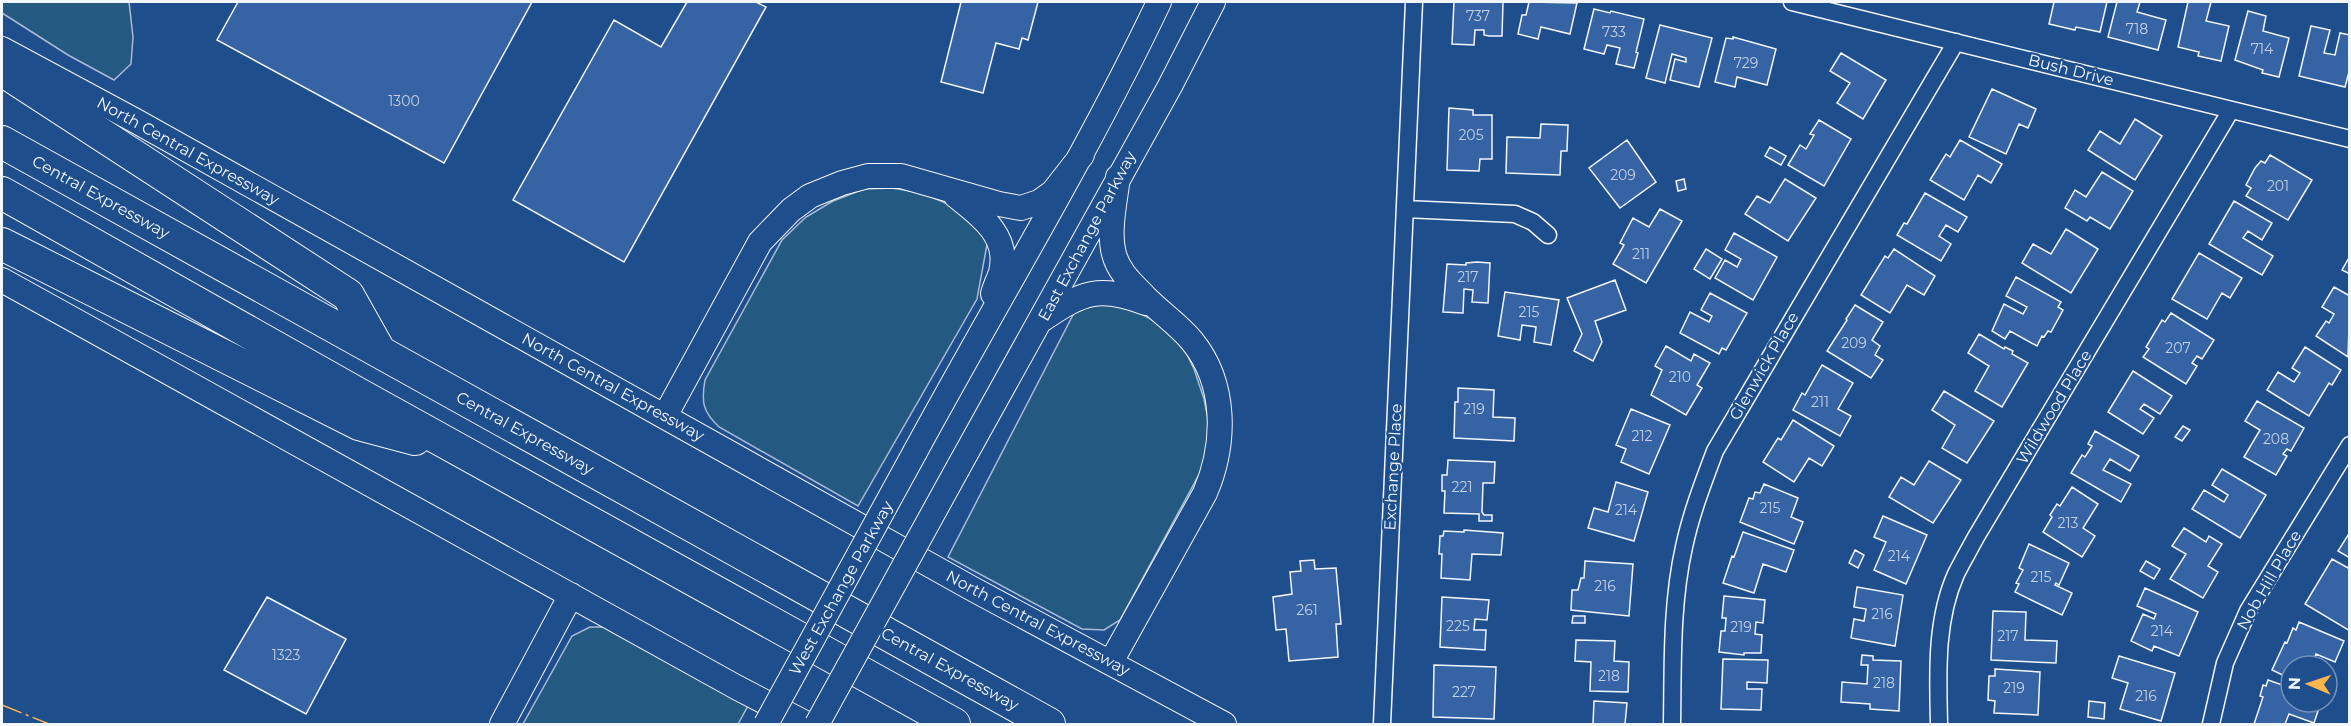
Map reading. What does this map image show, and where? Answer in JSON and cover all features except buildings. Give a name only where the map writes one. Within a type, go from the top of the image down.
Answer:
[{"type":"highway","points":[[2,70],[348,295],[381,353]]},
{"type":"highway","name":"Central Expressway","points":[[2,142],[1049,724]]},
{"type":"highway","points":[[2,193],[954,724]]},
{"type":"highway","points":[[2,244],[359,424],[466,453]]},
{"type":"main road","points":[[984,325],[1035,241],[1082,155],[1160,2]]},
{"type":"main road","name":"East Exchange Parkway","points":[[817,724],[1042,320],[1118,177],[1170,86],[1213,2]]},
{"type":"main road","name":"North Central Expressway","points":[[2,49],[134,120],[971,588],[1224,724]]},
{"type":"main road","points":[[665,416],[760,242],[791,210],[810,196],[842,183],[868,176],[901,176],[999,204],[1021,208],[1040,202],[1053,192],[1082,155]]},
{"type":"main road","points":[[1111,662],[1205,492],[1220,446],[1220,416],[1214,384],[1204,358],[1192,340],[1130,283],[1120,269],[1114,254],[1111,235],[1118,177]]},
{"type":"main road","points":[[947,189],[987,221],[997,234],[1002,250],[1002,270],[984,325]]},
{"type":"main road","points":[[2,280],[807,724]]},
{"type":"main road","points":[[1042,320],[1083,296],[1103,293],[1118,293],[1154,306]]},
{"type":"main road","name":"West Exchange Parkway","points":[[766,724],[984,325]]},
{"type":"main road","points":[[502,724],[571,595]]},
{"type":"street","name":"Exchange Place","points":[[1382,724],[1414,2]]},
{"type":"street","name":"Bush Drive","points":[[1792,2],[2349,139]]},
{"type":"street","name":"Glenwick Place","points":[[1672,724],[1674,620],[1678,581],[1684,546],[1715,451],[1956,42]]},
{"type":"street","name":"Wildwood Place","points":[[1939,724],[1938,662],[1941,629],[1956,575],[1976,537],[2231,110]]},
{"type":"street","points":[[1405,209],[1515,214],[1533,222],[1548,235]]},
{"type":"street","name":"Nob Hill Place","points":[[2211,724],[2225,663],[2248,610],[2349,445]]},
{"type":"shaded area","points":[[2,2],[129,2],[133,37],[131,64],[114,80],[68,55],[2,13]]},
{"type":"shaded area","points":[[892,188],[922,193],[964,211],[988,239],[977,299],[858,506],[719,427],[704,406],[704,388],[705,380],[782,240],[806,217],[833,201],[864,189]]},
{"type":"shaded area","points":[[1111,299],[1157,322],[1184,348],[1204,399],[1210,429],[1202,469],[1120,620],[1104,630],[1082,629],[948,557],[1074,313],[1086,306]]},
{"type":"shaded area","points":[[590,627],[616,627],[749,704],[738,724],[523,724],[572,636]]},
{"type":"power","points":[[2,705],[49,724]]}]
